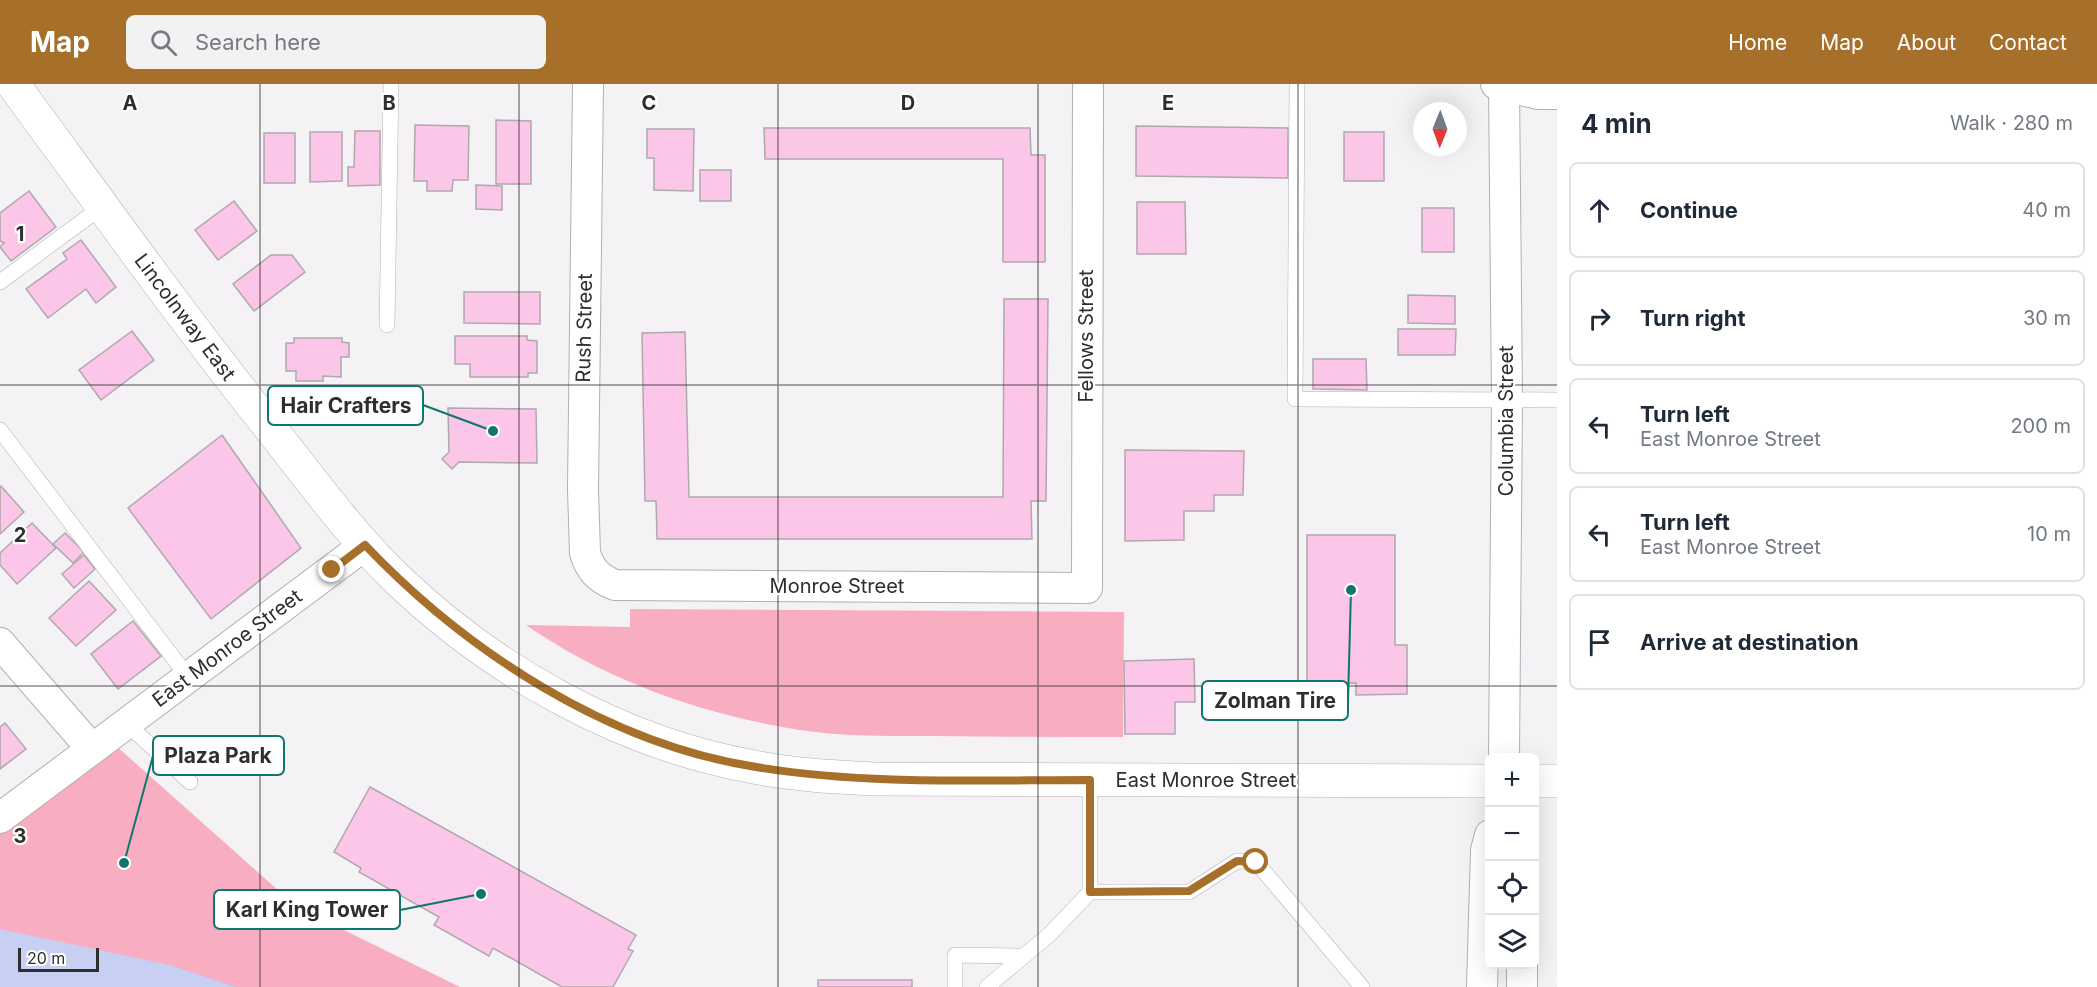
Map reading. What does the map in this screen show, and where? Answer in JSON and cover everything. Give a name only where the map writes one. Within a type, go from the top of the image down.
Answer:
[{"type":"main road","name":"Lincolnway East","points":[[13,84],[223,369],[365,545]]},
{"type":"main road","name":"East Monroe Street","points":[[365,545],[443,620],[493,657],[593,713],[675,746],[754,767],[818,776],[875,779],[1485,781]]},
{"type":"main road","points":[[1539,781],[1557,781]]},
{"type":"street","name":"Rush Street","points":[[588,84],[583,489],[585,553],[593,570]]},
{"type":"street","name":"Fellows Street","points":[[1087,588],[1088,84]]},
{"type":"street","points":[[1496,84],[1504,84],[1538,94],[1557,94]]},
{"type":"street","name":"Columbia Street","points":[[1503,753],[1507,400],[1504,84]]},
{"type":"street","name":"East Monroe Street","points":[[0,818],[365,545]]},
{"type":"street","name":"Monroe Street","points":[[593,570],[602,580],[615,585],[1087,588]]},
{"type":"street","points":[[0,643],[92,749]]},
{"type":"street","points":[[1482,987],[1486,861]]},
{"type":"street","points":[[1522,969],[1522,987]]},
{"type":"lane","points":[[387,325],[391,84]]},
{"type":"lane","points":[[1297,84],[1295,399],[1557,400]]},
{"type":"lane","points":[[0,282],[103,206]]},
{"type":"lane","points":[[0,430],[188,677]]},
{"type":"lane","points":[[126,723],[190,782]]},
{"type":"lane","points":[[1090,780],[1090,892]]},
{"type":"lane","points":[[987,987],[1024,956],[1090,892],[1189,891],[1237,861],[1256,862],[1362,987]]},
{"type":"lane","points":[[955,987],[955,955],[1024,956]]},
{"type":"shaded area","points":[[630,609],[1124,612],[1123,737],[885,736],[800,730],[727,715],[657,693],[590,663],[526,625],[630,627]]},
{"type":"shaded area","points":[[106,737],[297,907],[460,987],[196,987],[0,939],[0,819]]},
{"type":"water","points":[[0,929],[170,965],[236,987],[0,987]]},
{"type":"building","points":[[496,120],[531,121],[531,184],[496,184]]},
{"type":"building","points":[[415,125],[469,126],[468,180],[453,180],[452,191],[427,191],[427,181],[414,181]]},
{"type":"building","points":[[1136,126],[1288,128],[1288,178],[1136,176]]},
{"type":"building","points":[[764,128],[1030,128],[1031,155],[1045,155],[1045,262],[1003,262],[1003,159],[765,159]]},
{"type":"building","points":[[647,129],[694,129],[693,191],[654,190],[654,158],[647,158]]},
{"type":"building","points":[[355,131],[380,131],[380,185],[348,186],[348,167],[354,167]]},
{"type":"building","points":[[310,132],[342,132],[342,181],[310,182]]},
{"type":"building","points":[[1344,132],[1384,132],[1384,181],[1344,181]]},
{"type":"building","points":[[264,133],[295,133],[295,183],[264,183]]},
{"type":"building","points":[[700,170],[731,170],[731,201],[700,201]]},
{"type":"building","points":[[476,185],[502,186],[502,210],[476,209]]},
{"type":"building","points":[[29,191],[56,227],[11,261],[0,247],[4,243],[0,241],[0,213]]},
{"type":"building","points":[[234,201],[257,231],[218,260],[195,230]]},
{"type":"building","points":[[1137,202],[1185,202],[1186,254],[1137,254]]},
{"type":"building","points":[[1422,208],[1454,208],[1454,252],[1422,252]]},
{"type":"building","points":[[81,240],[116,287],[96,303],[86,289],[48,318],[26,289],[67,259],[63,253]]},
{"type":"building","points":[[271,255],[292,255],[305,272],[254,311],[233,284]]},
{"type":"building","points":[[464,292],[540,292],[540,324],[464,323]]},
{"type":"building","points":[[1408,295],[1455,296],[1455,324],[1408,323]]},
{"type":"building","points":[[1004,299],[1048,299],[1046,501],[1031,501],[1032,539],[657,539],[656,501],[645,501],[642,333],[685,332],[689,497],[1003,497]]},
{"type":"building","points":[[1398,329],[1456,329],[1455,355],[1398,355]]},
{"type":"building","points":[[132,331],[154,360],[101,400],[79,370]]},
{"type":"building","points":[[455,336],[527,336],[527,340],[537,341],[537,373],[528,373],[528,377],[470,377],[470,364],[455,364]]},
{"type":"building","points":[[294,338],[342,338],[342,342],[349,343],[349,357],[341,357],[341,377],[323,376],[323,381],[296,381],[296,371],[286,371],[286,343],[294,343]]},
{"type":"building","points":[[1313,359],[1366,359],[1367,390],[1313,389]]},
{"type":"building","points":[[448,408],[536,409],[537,463],[459,462],[452,469],[442,459],[449,452]]},
{"type":"building","points":[[222,435],[301,548],[211,619],[128,508]]},
{"type":"building","points":[[1125,450],[1244,451],[1243,495],[1214,495],[1214,511],[1184,511],[1184,540],[1125,541]]},
{"type":"building","points":[[0,487],[24,512],[0,534]]},
{"type":"building","points":[[32,523],[56,548],[17,584],[0,565],[0,553]]},
{"type":"building","points":[[65,533],[84,552],[73,563],[53,544]]},
{"type":"building","points":[[1307,535],[1395,535],[1395,645],[1407,645],[1407,694],[1356,695],[1356,683],[1307,684]]},
{"type":"building","points":[[84,555],[95,569],[74,588],[62,574]]},
{"type":"building","points":[[89,581],[116,610],[76,646],[49,618]]},
{"type":"building","points":[[133,621],[161,656],[118,689],[91,654]]},
{"type":"building","points":[[1194,659],[1195,702],[1175,702],[1175,734],[1125,734],[1124,661]]},
{"type":"building","points":[[5,723],[26,749],[0,769],[0,727]]},
{"type":"building","points":[[370,787],[636,935],[628,949],[633,951],[613,987],[562,987],[493,948],[489,956],[434,925],[439,917],[359,872],[361,868],[334,852]]},
{"type":"building","points":[[818,980],[912,980],[912,987],[818,987]]},
{"type":"place","name":"Hair Crafters","points":[[493,431]]},
{"type":"place","name":"Zolman Tire","points":[[1351,590]]},
{"type":"place","name":"Plaza Park","points":[[124,863]]},
{"type":"place","name":"Karl King Tower","points":[[481,894]]},
{"type":"route","points":[[332,570],[365,545],[393,575],[443,620],[493,657],[546,689],[593,713],[653,739],[697,753],[754,767],[818,776],[875,779],[1090,780],[1090,892],[1189,891],[1237,861],[1256,862]]}]
